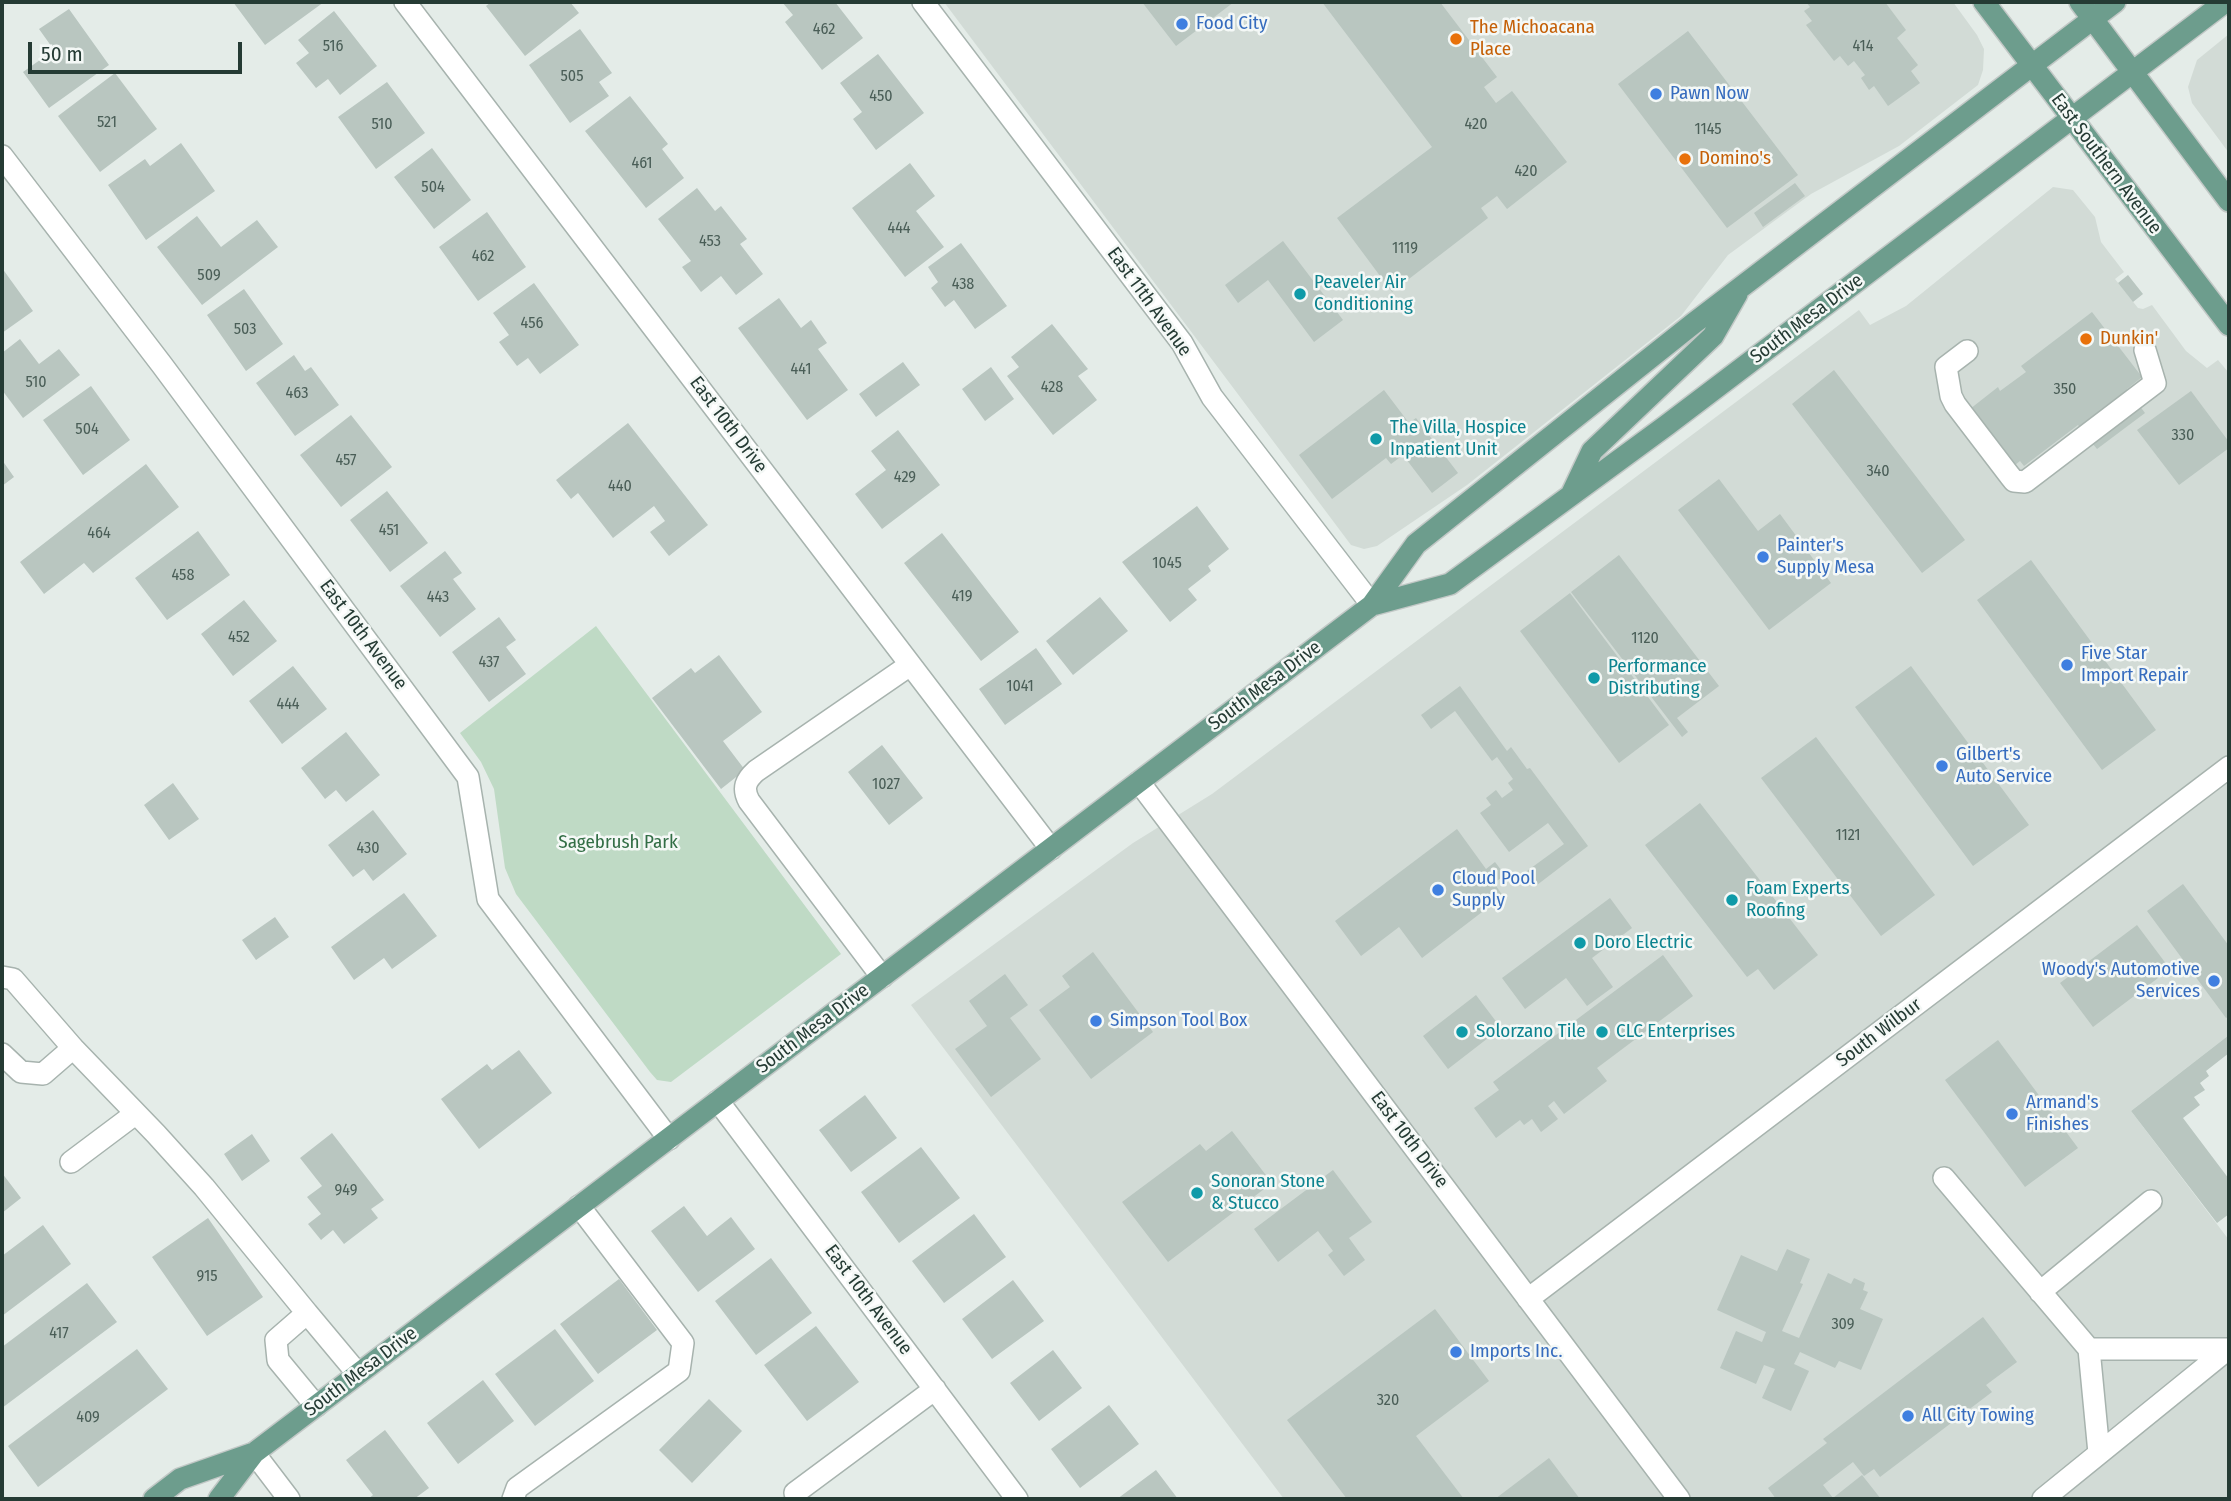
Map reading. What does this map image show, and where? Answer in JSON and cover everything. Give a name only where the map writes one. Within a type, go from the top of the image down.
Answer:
[{"type":"main road","name":"East Southern Avenue","points":[[1984,2],[2229,325]]},
{"type":"main road","name":"South Mesa Drive","points":[[219,1499],[254,1453],[1372,605],[1416,544],[1741,287],[2031,66],[2087,10],[2115,2]]},
{"type":"main road","name":"South Mesa Drive","points":[[1372,605],[1450,584],[2225,2]]},
{"type":"main road","points":[[2087,10],[2229,201]]},
{"type":"main road","points":[[1572,495],[1591,451],[1713,336],[1741,287]]},
{"type":"main road","name":"South Mesa Drive","points":[[154,1499],[180,1479],[254,1453]]},
{"type":"street","name":"East 10th Drive","points":[[405,2],[1051,849]]},
{"type":"street","name":"East 11th Avenue","points":[[923,2],[1182,343],[1212,397],[1372,605]]},
{"type":"street","name":"East 10th Avenue","points":[[2,156],[162,365],[468,777],[488,899],[669,1139]]},
{"type":"street","points":[[1967,351],[1946,368],[1951,396],[2014,481],[2025,482],[2155,383],[2145,350]]},
{"type":"street","points":[[881,977],[749,801],[745,786],[748,778],[756,771],[910,665]]},
{"type":"street","name":"South Wilbur","points":[[1528,1299],[2229,767]]},
{"type":"street","name":"East 10th Drive","points":[[1139,782],[1679,1499]]},
{"type":"street","points":[[2,977],[13,979],[73,1048],[204,1187],[358,1374]]},
{"type":"street","points":[[2,1054],[21,1072],[43,1074],[73,1048]]},
{"type":"street","name":"East 10th Avenue","points":[[718,1101],[1017,1499]]},
{"type":"street","points":[[71,1162],[135,1114]]},
{"type":"street","points":[[1944,1178],[2089,1349],[2099,1453]]},
{"type":"street","points":[[2040,1292],[2151,1201]]},
{"type":"street","points":[[513,1499],[517,1488],[679,1371],[682,1343],[579,1206]]},
{"type":"street","points":[[307,1313],[276,1340],[278,1360],[316,1406]]},
{"type":"street","points":[[2089,1349],[2229,1350]]},
{"type":"street","points":[[2043,1499],[2229,1350]]},
{"type":"street","points":[[795,1493],[935,1389]]},
{"type":"street","points":[[254,1453],[289,1499]]},
{"type":"shaded area","points":[[944,2],[1953,2],[1984,49],[1983,70],[1978,85],[1899,146],[1811,194],[1728,255],[1681,316],[1467,485],[1377,546],[1364,549],[1351,545]]},
{"type":"shaded area","points":[[2229,34],[2229,153],[2192,103],[2188,87],[2197,60]]},
{"type":"shaded area","points":[[2053,187],[2073,190],[2095,217],[2101,242],[2124,272],[2115,279],[2138,308],[2152,305],[2186,351],[2207,368],[2218,360],[2229,373],[2229,1035],[2131,1111],[2229,1240],[2229,1499],[1284,1499],[911,1005],[1133,843],[1212,794],[1859,310],[1870,325],[1906,306]]},
{"type":"green space","name":"Sagebrush Park","points":[[596,626],[841,954],[671,1082],[657,1080],[650,1072],[516,894],[505,868],[494,789],[481,762],[460,733]]},
{"type":"building","points":[[233,2],[324,2],[265,45]]},
{"type":"building","points":[[491,2],[570,2],[579,13],[525,56],[486,6]]},
{"type":"building","points":[[782,2],[835,2],[863,38],[822,70],[785,22],[793,15]]},
{"type":"building","name":"Food City","points":[[1142,2],[1234,2],[1176,46]]},
{"type":"building","points":[[1322,2],[1440,2],[1497,77],[1484,87],[1496,103],[1512,91],[1567,162],[1507,209],[1497,196],[1481,208],[1488,218],[1392,292],[1337,218],[1432,147]]},
{"type":"building","points":[[1806,2],[1885,2],[1906,30],[1897,38],[1918,65],[1911,71],[1920,83],[1888,106],[1874,86],[1869,90],[1861,78],[1865,75],[1854,61],[1848,66],[1840,56],[1834,61],[1806,25],[1812,21],[1804,11],[1810,7]]},
{"type":"building","points":[[69,9],[109,65],[49,108],[23,72],[54,50],[39,29]]},
{"type":"building","points":[[334,11],[377,66],[340,95],[328,79],[316,88],[296,63],[309,53],[298,40]]},
{"type":"building","points":[[580,29],[612,73],[599,82],[609,96],[570,123],[529,65]]},
{"type":"building","points":[[1688,31],[1798,175],[1727,228],[1618,84]]},
{"type":"building","points":[[878,54],[924,113],[876,150],[853,119],[862,112],[840,83]]},
{"type":"building","points":[[115,73],[157,129],[100,172],[58,116]]},
{"type":"building","points":[[387,82],[425,133],[376,169],[338,117]]},
{"type":"building","points":[[630,96],[668,144],[662,149],[684,178],[646,208],[585,131]]},
{"type":"building","points":[[181,143],[215,191],[146,240],[108,185],[145,159],[150,166]]},
{"type":"building","points":[[432,148],[471,200],[434,229],[394,177]]},
{"type":"building","points":[[910,163],[935,196],[916,211],[944,247],[905,277],[852,208]]},
{"type":"building","points":[[1795,183],[1805,196],[1763,227],[1754,213]]},
{"type":"building","points":[[697,188],[715,211],[721,206],[747,239],[740,244],[763,274],[736,295],[721,276],[701,292],[682,267],[691,261],[658,219]]},
{"type":"building","points":[[487,212],[526,267],[478,301],[439,247]]},
{"type":"building","points":[[197,216],[221,247],[257,220],[278,247],[202,305],[157,247]]},
{"type":"building","name":"Peaveler Air Conditioning","points":[[1283,241],[1343,320],[1314,342],[1268,280],[1238,303],[1225,285]]},
{"type":"building","points":[[961,243],[1007,306],[975,329],[954,300],[945,307],[931,288],[938,282],[928,267]]},
{"type":"building","points":[[2,268],[33,311],[2,333]]},
{"type":"building","points":[[2128,275],[2143,294],[2133,302],[2118,283]]},
{"type":"building","points":[[534,283],[579,345],[540,374],[528,358],[517,366],[499,342],[509,335],[493,313]]},
{"type":"building","points":[[244,289],[283,344],[246,371],[207,315]]},
{"type":"building","points":[[779,298],[801,328],[811,320],[827,343],[818,349],[848,390],[807,420],[738,328]]},
{"type":"building","points":[[2092,312],[2142,377],[2127,389],[2145,413],[2097,449],[2078,425],[2024,466],[2020,461],[2015,465],[1970,409],[1998,387],[2000,391],[2026,372],[2021,366]]},
{"type":"building","points":[[1052,324],[1088,369],[1078,376],[1097,400],[1053,435],[1007,376],[1019,367],[1011,357]]},
{"type":"building","points":[[20,339],[39,364],[59,349],[80,375],[23,418],[2,390],[2,353]]},
{"type":"building","points":[[294,355],[305,371],[311,367],[339,405],[295,436],[256,383]]},
{"type":"building","points":[[903,362],[920,385],[876,417],[859,394]]},
{"type":"building","points":[[991,367],[1014,399],[985,421],[962,389]]},
{"type":"building","points":[[1834,370],[1965,540],[1922,573],[1792,404]]},
{"type":"building","points":[[91,386],[130,440],[83,475],[43,420]]},
{"type":"building","name":"The Villa, Hospice Inpatient Unit","points":[[1384,390],[1409,423],[1416,418],[1458,473],[1432,493],[1403,455],[1391,464],[1386,458],[1332,499],[1299,455]]},
{"type":"building","points":[[2191,391],[2229,442],[2229,448],[2179,485],[2137,430]]},
{"type":"building","points":[[351,415],[392,467],[341,507],[300,455]]},
{"type":"building","points":[[628,423],[708,525],[669,556],[650,532],[665,521],[654,506],[613,538],[578,493],[571,499],[556,480]]},
{"type":"building","points":[[898,430],[940,485],[882,529],[855,494],[886,470],[871,451]]},
{"type":"building","points":[[2,460],[14,477],[2,486]]},
{"type":"building","points":[[146,464],[179,507],[93,573],[84,563],[44,594],[20,562]]},
{"type":"building","name":"Painter's Supply Mesa","points":[[1719,479],[1758,531],[1780,514],[1831,583],[1769,630],[1678,510]]},
{"type":"building","points":[[387,491],[428,543],[390,572],[350,520]]},
{"type":"building","points":[[1197,506],[1229,549],[1208,566],[1211,571],[1188,589],[1197,600],[1170,622],[1122,562]]},
{"type":"building","points":[[198,531],[230,575],[167,620],[135,578]]},
{"type":"building","points":[[942,533],[1019,632],[981,661],[904,563]]},
{"type":"building","points":[[445,551],[462,573],[453,579],[476,609],[440,637],[400,586]]},
{"type":"building","points":[[1619,555],[1719,686],[1677,718],[1688,732],[1682,737],[1571,592]]},
{"type":"building","name":"Five Star Import Repair","points":[[2031,560],[2156,730],[2102,770],[1977,600]]},
{"type":"building","name":"Performance Distributing","points":[[1570,593],[1669,725],[1619,763],[1520,631]]},
{"type":"building","points":[[1100,597],[1128,631],[1073,675],[1046,641]]},
{"type":"building","points":[[244,600],[277,641],[233,676],[201,634]]},
{"type":"building","points":[[499,617],[516,640],[506,647],[526,674],[489,702],[452,652]]},
{"type":"building","points":[[1036,648],[1062,684],[1005,725],[979,689]]},
{"type":"building","points":[[719,655],[762,712],[723,741],[745,770],[721,789],[652,698],[691,668],[695,673]]},
{"type":"building","points":[[293,666],[327,709],[282,744],[249,701]]},
{"type":"building","name":"Gilbert's Auto Service","points":[[1911,666],[2029,825],[1973,866],[1855,707]]},
{"type":"building","points":[[1460,686],[1507,751],[1511,747],[1527,769],[1530,768],[1588,846],[1537,885],[1527,871],[1564,844],[1548,823],[1509,852],[1480,813],[1491,805],[1486,798],[1496,790],[1502,798],[1513,790],[1508,783],[1513,779],[1497,757],[1492,761],[1455,711],[1431,729],[1421,715]]},
{"type":"building","points":[[346,732],[380,775],[346,802],[336,790],[325,799],[301,768]]},
{"type":"building","points":[[1816,737],[1935,895],[1881,936],[1761,778]]},
{"type":"building","points":[[882,745],[923,798],[889,825],[848,772]]},
{"type":"building","points":[[173,783],[199,819],[169,840],[144,805]]},
{"type":"building","name":"Foam Experts Roofing","points":[[1700,803],[1818,955],[1774,990],[1758,969],[1747,977],[1645,845]]},
{"type":"building","points":[[373,810],[407,854],[373,881],[364,869],[353,877],[328,845]]},
{"type":"building","name":"Cloud Pool Supply","points":[[1457,829],[1486,869],[1495,862],[1505,875],[1494,883],[1503,896],[1422,958],[1399,927],[1361,956],[1335,921]]},
{"type":"building","name":"Woody's Automotive Services","points":[[2183,884],[2229,946],[2229,1016],[2226,1018],[2147,911]]},
{"type":"building","points":[[404,893],[437,936],[392,969],[384,958],[354,980],[331,947]]},
{"type":"building","name":"Doro Electric","points":[[1610,898],[1632,928],[1592,958],[1613,987],[1587,1006],[1566,978],[1525,1009],[1502,978]]},
{"type":"building","points":[[275,917],[289,937],[256,960],[242,940]]},
{"type":"building","points":[[2137,925],[2170,969],[2093,1027],[2060,983]]},
{"type":"building","name":"Simpson Tool Box","points":[[1093,952],[1153,1032],[1091,1079],[1039,1010],[1070,987],[1062,976]]},
{"type":"building","name":"CLC Enterprises","points":[[1663,955],[1693,996],[1597,1068],[1607,1081],[1564,1114],[1554,1101],[1548,1106],[1558,1119],[1541,1132],[1532,1119],[1524,1125],[1520,1120],[1496,1138],[1474,1108],[1499,1090],[1493,1082]]},
{"type":"building","points":[[1005,974],[1028,1005],[1010,1018],[1041,1059],[991,1097],[955,1049],[987,1026],[969,1001]]},
{"type":"building","name":"Solorzano Tile","points":[[1476,995],[1501,1028],[1448,1069],[1423,1036]]},
{"type":"building","points":[[2229,1035],[2229,1053],[2206,1071],[2209,1076],[2200,1083],[2205,1090],[2194,1097],[2200,1105],[2183,1118],[2229,1179],[2229,1214],[2217,1223],[2131,1111]]},
{"type":"building","name":"Armand's Finishes","points":[[1998,1040],[2078,1148],[2025,1187],[1945,1080]]},
{"type":"building","points":[[519,1050],[552,1093],[479,1149],[441,1099],[487,1064],[492,1070]]},
{"type":"building","points":[[865,1095],[897,1138],[851,1172],[819,1130]]},
{"type":"building","name":"Sonoran Stone & Stucco","points":[[1232,1131],[1272,1183],[1168,1262],[1122,1202],[1200,1144],[1206,1151]]},
{"type":"building","points":[[332,1133],[384,1200],[371,1209],[378,1218],[344,1244],[333,1230],[321,1240],[308,1224],[321,1214],[307,1197],[322,1186],[300,1158]]},
{"type":"building","points":[[252,1134],[270,1161],[242,1181],[224,1154]]},
{"type":"building","points":[[921,1147],[960,1198],[899,1243],[861,1192]]},
{"type":"building","points":[[1333,1170],[1372,1222],[1349,1238],[1365,1260],[1344,1276],[1328,1255],[1333,1251],[1318,1231],[1278,1262],[1254,1229]]},
{"type":"building","points":[[2,1173],[21,1198],[2,1213]]},
{"type":"building","points":[[684,1206],[707,1236],[731,1217],[755,1249],[698,1292],[651,1231]]},
{"type":"building","points":[[974,1214],[1006,1257],[944,1303],[912,1261]]},
{"type":"building","points":[[208,1218],[263,1297],[207,1336],[152,1257]]},
{"type":"building","points":[[43,1225],[71,1264],[2,1316],[2,1256]]},
{"type":"building","points":[[1787,1249],[1810,1259],[1800,1283],[1803,1284],[1782,1331],[1799,1338],[1828,1273],[1851,1284],[1854,1278],[1865,1283],[1863,1290],[1868,1292],[1860,1309],[1883,1319],[1861,1370],[1839,1361],[1835,1368],[1800,1352],[1794,1364],[1809,1371],[1791,1411],[1762,1398],[1775,1369],[1764,1365],[1756,1384],[1720,1368],[1736,1331],[1762,1342],[1766,1332],[1717,1310],[1741,1255],[1777,1271]]},
{"type":"building","points":[[771,1258],[812,1313],[756,1355],[715,1301]]},
{"type":"building","points":[[619,1279],[657,1330],[598,1374],[560,1324]]},
{"type":"building","points":[[1013,1280],[1044,1321],[992,1359],[962,1319]]},
{"type":"building","points":[[87,1283],[117,1322],[2,1408],[2,1347]]},
{"type":"building","points":[[1435,1309],[1489,1381],[1416,1436],[1464,1499],[1347,1499],[1287,1420]]},
{"type":"building","name":"All City Towing","points":[[1983,1317],[2017,1362],[1986,1385],[1992,1392],[1880,1477],[1874,1469],[1864,1476],[1853,1462],[1823,1485],[1833,1498],[1862,1475],[1881,1499],[1776,1499],[1768,1488],[1827,1443],[1823,1439]]},
{"type":"building","points":[[816,1326],[859,1382],[807,1421],[764,1365]]},
{"type":"building","points":[[555,1329],[594,1381],[535,1426],[495,1374]]},
{"type":"building","points":[[137,1349],[168,1389],[38,1487],[8,1446]]},
{"type":"building","points":[[1053,1350],[1082,1388],[1039,1421],[1010,1383]]},
{"type":"building","points":[[483,1380],[514,1421],[458,1464],[427,1423]]},
{"type":"building","points":[[709,1399],[742,1431],[692,1483],[659,1450]]},
{"type":"building","points":[[1109,1405],[1139,1444],[1080,1488],[1051,1449]]},
{"type":"building","points":[[385,1430],[429,1488],[414,1499],[368,1499],[373,1495],[346,1460]]},
{"type":"building","points":[[1549,1458],[1580,1499],[1495,1499]]},
{"type":"building","points":[[1156,1470],[1178,1499],[1117,1499]]},
{"type":"place","name":"Food City","points":[[1182,24]]},
{"type":"place","name":"The Michoacana Place","points":[[1456,39]]},
{"type":"place","name":"Pawn Now","points":[[1656,94]]},
{"type":"place","name":"Domino's","points":[[1685,159]]},
{"type":"place","name":"Peaveler Air Conditioning","points":[[1300,294]]},
{"type":"place","name":"Dunkin'","points":[[2086,339]]},
{"type":"place","name":"The Villa, Hospice Inpatient Unit","points":[[1376,439]]},
{"type":"place","name":"Painter's Supply Mesa","points":[[1763,557]]},
{"type":"place","name":"Five Star Import Repair","points":[[2067,665]]},
{"type":"place","name":"Performance Distributing","points":[[1594,678]]},
{"type":"place","name":"Gilbert's Auto Service","points":[[1942,766]]},
{"type":"place","name":"Cloud Pool Supply","points":[[1438,890]]},
{"type":"place","name":"Foam Experts Roofing","points":[[1732,900]]},
{"type":"place","name":"Doro Electric","points":[[1580,943]]},
{"type":"place","name":"Woody's Automotive Services","points":[[2214,981]]},
{"type":"place","name":"Simpson Tool Box","points":[[1096,1021]]},
{"type":"place","name":"Solorzano Tile","points":[[1462,1032]]},
{"type":"place","name":"CLC Enterprises","points":[[1602,1032]]},
{"type":"place","name":"Armand's Finishes","points":[[2012,1114]]},
{"type":"place","name":"Sonoran Stone & Stucco","points":[[1197,1193]]},
{"type":"place","name":"Imports Inc.","points":[[1456,1352]]},
{"type":"place","name":"All City Towing","points":[[1908,1416]]}]
